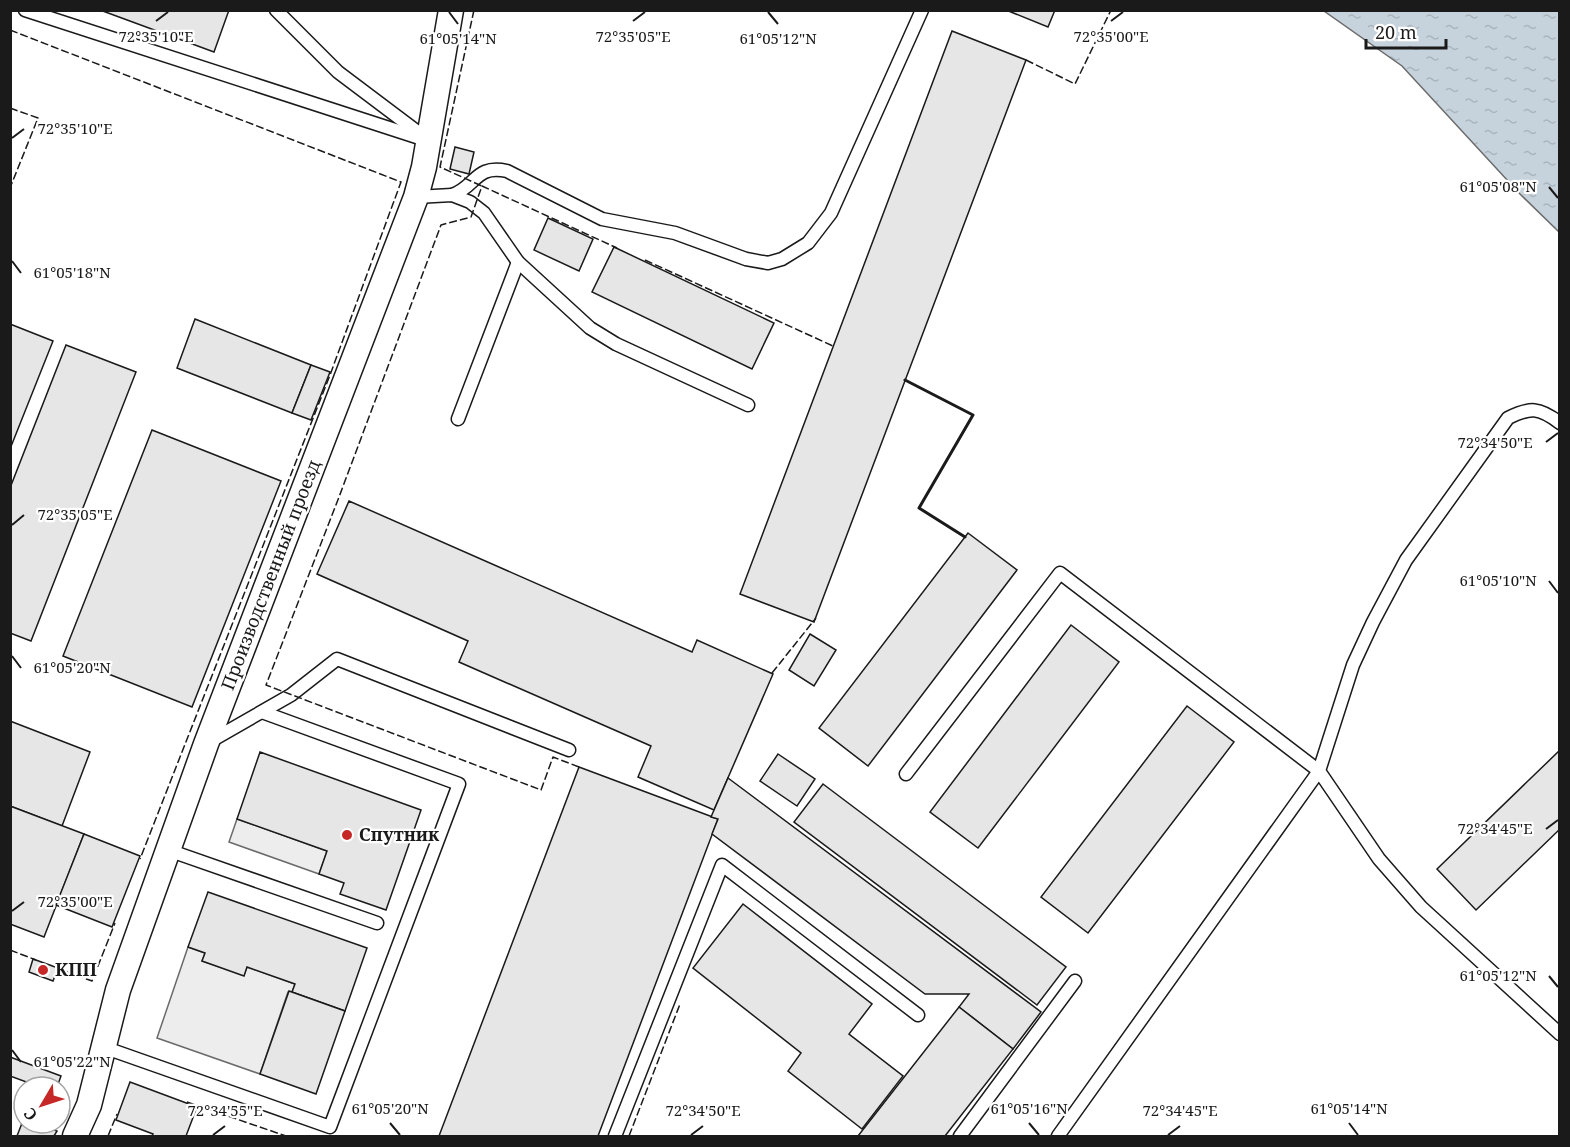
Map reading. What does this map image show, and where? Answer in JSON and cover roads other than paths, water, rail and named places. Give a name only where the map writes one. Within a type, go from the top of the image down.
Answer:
[{"type":"street","name":"Производственный проезд","points":[[75,1137],[89,1105],[118,990],[206,744],[416,197],[429,141],[451,10]]},
{"type":"lane","points":[[25,10],[429,141]]},
{"type":"lane","points":[[276,10],[338,72],[429,141]]},
{"type":"lane","points":[[416,197],[452,195],[461,192],[479,174],[495,168],[507,171],[602,219],[675,233],[746,260],[768,263],[782,259],[808,243],[831,213],[922,10]]},
{"type":"lane","points":[[452,195],[470,202],[484,213],[518,262],[590,328],[616,344],[748,405]]},
{"type":"lane","points":[[458,419],[518,262]]},
{"type":"lane","points":[[1058,1137],[1319,771],[1353,665],[1406,560],[1508,418],[1527,409],[1549,414],[1560,423]]},
{"type":"lane","points":[[906,774],[1060,573],[1319,771],[1378,859],[1421,907],[1560,1034]]},
{"type":"lane","points":[[206,744],[291,695],[337,659],[569,750]]},
{"type":"lane","points":[[104,1047],[330,1127],[459,784],[262,712]]},
{"type":"lane","points":[[168,850],[377,923]]},
{"type":"lane","points":[[615,1137],[722,865],[918,1015]]},
{"type":"lane","points":[[960,1137],[1075,981]]},
{"type":"water","points":[[1324,11],[1559,11],[1559,232],[1520,194],[1402,66]]},
{"type":"place","name":"Спутник","points":[[347,835]]},
{"type":"place","name":"КПП","points":[[43,970]]}]
